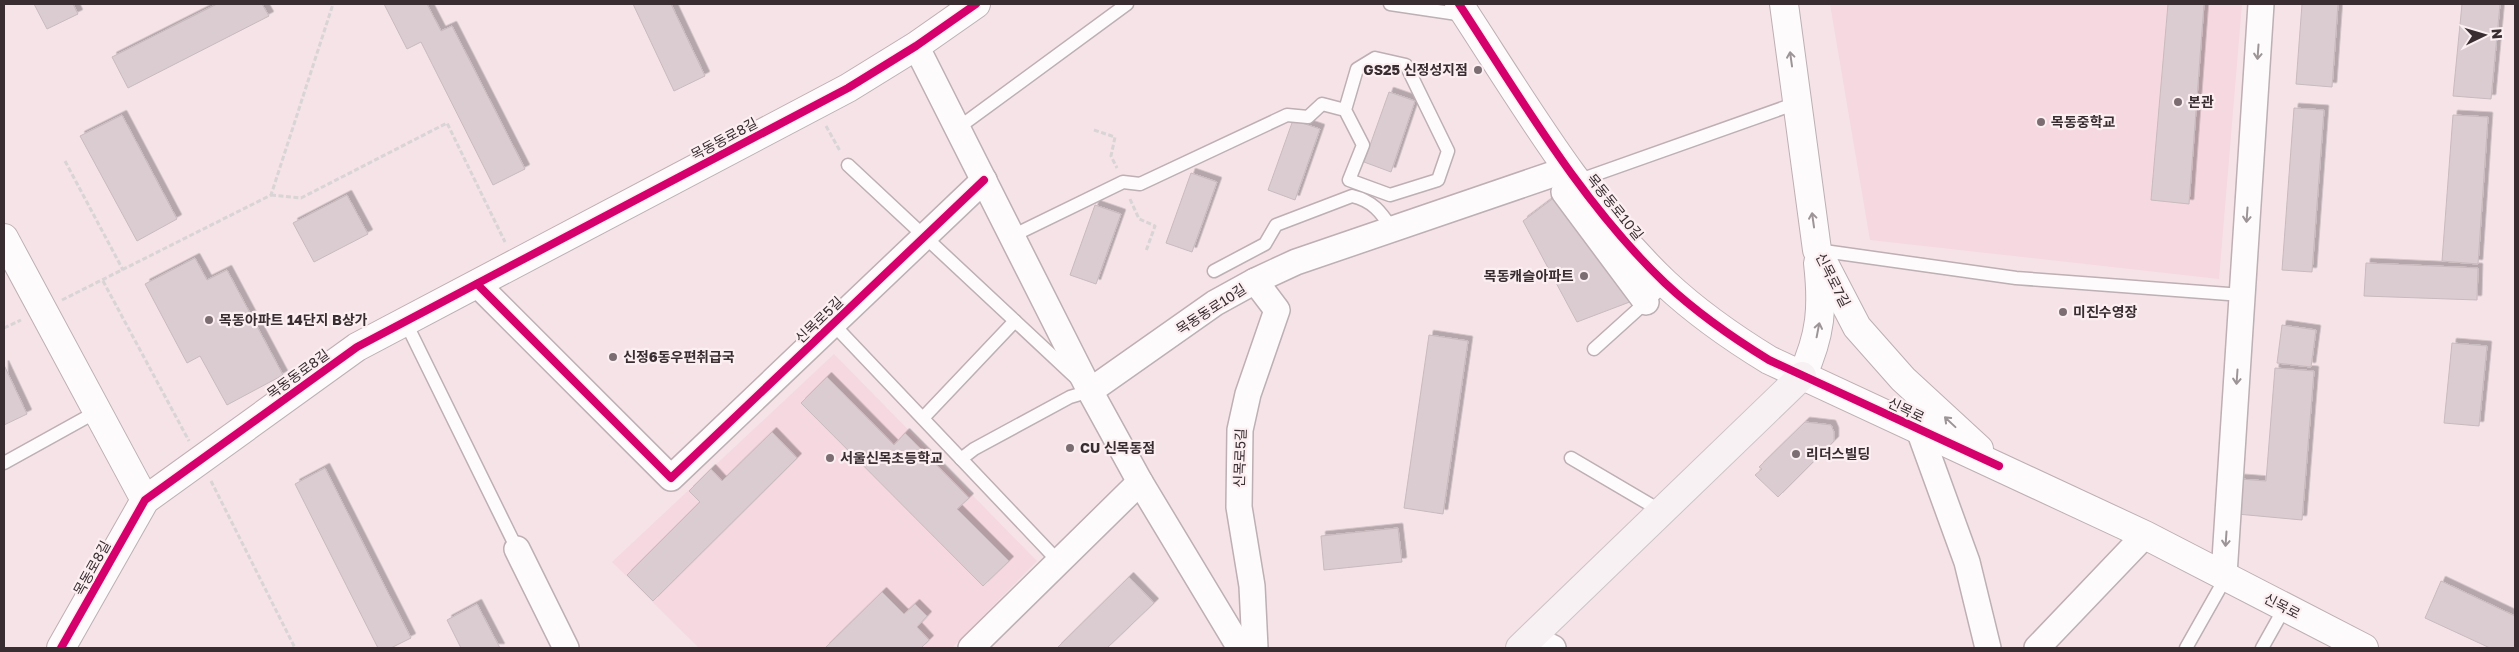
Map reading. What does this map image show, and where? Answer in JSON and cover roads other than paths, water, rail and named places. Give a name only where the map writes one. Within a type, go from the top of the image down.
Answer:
[{"type":"main road","points":[[1535,645],[1661,512],[1802,376]]},
{"type":"street","name":"목동동로8길","points":[[145,500],[357,347],[848,88],[916,46],[976,4]]},
{"type":"street","name":"신목로7길","points":[[1784,4],[1816,250],[1857,327],[1903,379],[1999,466]]},
{"type":"street","points":[[2224,576],[2261,4]]},
{"type":"street","name":"목동동로10길","points":[[1463,9],[1573,175],[1630,246],[1666,284],[1738,341],[1769,360],[1802,376]]},
{"type":"street","points":[[916,46],[1090,391],[1140,482],[1240,648]]},
{"type":"street","points":[[1573,175],[1564,192],[1619,281],[1646,302]]},
{"type":"street","name":"목동동로10길","points":[[1090,391],[1215,303],[1255,280],[1296,262],[1392,229],[1573,175]]},
{"type":"street","name":"신목로5길","points":[[477,284],[671,478],[984,180]]},
{"type":"street","points":[[4,238],[145,500]]},
{"type":"street","points":[[1802,376],[1814,350],[1820,325],[1822,299],[1816,250]]},
{"type":"street","name":"신목로5길","points":[[1254,648],[1252,586],[1238,507],[1240,430],[1248,394],[1278,310],[1255,280]]},
{"type":"street","name":"신목로","points":[[1802,376],[2145,535],[2285,607],[2347,644]]},
{"type":"street","name":"신목로","points":[[1919,430],[1967,562],[1988,648]]},
{"type":"street","points":[[971,648],[1140,482]]},
{"type":"street","name":"목동로8길","points":[[61,648],[145,500]]},
{"type":"street","points":[[2044,646],[2145,535]]},
{"type":"street","points":[[517,550],[566,648]]},
{"type":"lane","points":[[958,128],[1127,4]]},
{"type":"lane","name":"목동동로10길","points":[[1390,4],[1463,9]]},
{"type":"lane","points":[[1012,236],[1123,182],[1140,184],[1287,115],[1308,117],[1322,104],[1345,110],[1362,145],[1349,180],[1390,195],[1438,180],[1448,151],[1406,64],[1375,58],[1357,69],[1345,110]]},
{"type":"lane","points":[[1573,175],[1797,103]]},
{"type":"lane","points":[[848,165],[1090,391]]},
{"type":"lane","points":[[1214,271],[1265,244],[1276,225],[1352,196],[1364,199],[1379,208],[1392,229]]},
{"type":"lane","points":[[1816,250],[2016,278],[2242,295]]},
{"type":"lane","points":[[1594,349],[1666,284]]},
{"type":"lane","points":[[406,321],[517,550]]},
{"type":"lane","points":[[922,418],[1014,321]]},
{"type":"lane","points":[[833,324],[1059,562]]},
{"type":"lane","points":[[961,459],[974,449],[1070,397],[1090,391]]},
{"type":"lane","points":[[4,463],[96,412]]},
{"type":"lane","points":[[1571,458],[1661,512]]},
{"type":"lane","points":[[2186,648],[2221,586],[2224,576]]},
{"type":"lane","points":[[2262,648],[2285,607]]},
{"type":"place","name":"GS25 신정성지점","points":[[1478,70]]},
{"type":"place","name":"본관","points":[[2178,102]]},
{"type":"place","name":"목동중학교","points":[[2041,122]]},
{"type":"place","name":"목동캐슬아파트","points":[[1584,276]]},
{"type":"place","name":"미진수영장","points":[[2063,312]]},
{"type":"place","name":"목동아파트 14단지 B상가","points":[[209,320]]},
{"type":"place","name":"신정6동우편취급국","points":[[613,357]]},
{"type":"place","name":"CU 신목동점","points":[[1070,448]]},
{"type":"place","name":"리더스빌딩","points":[[1796,454]]},
{"type":"place","name":"서울신목초등학교","points":[[830,458]]}]
